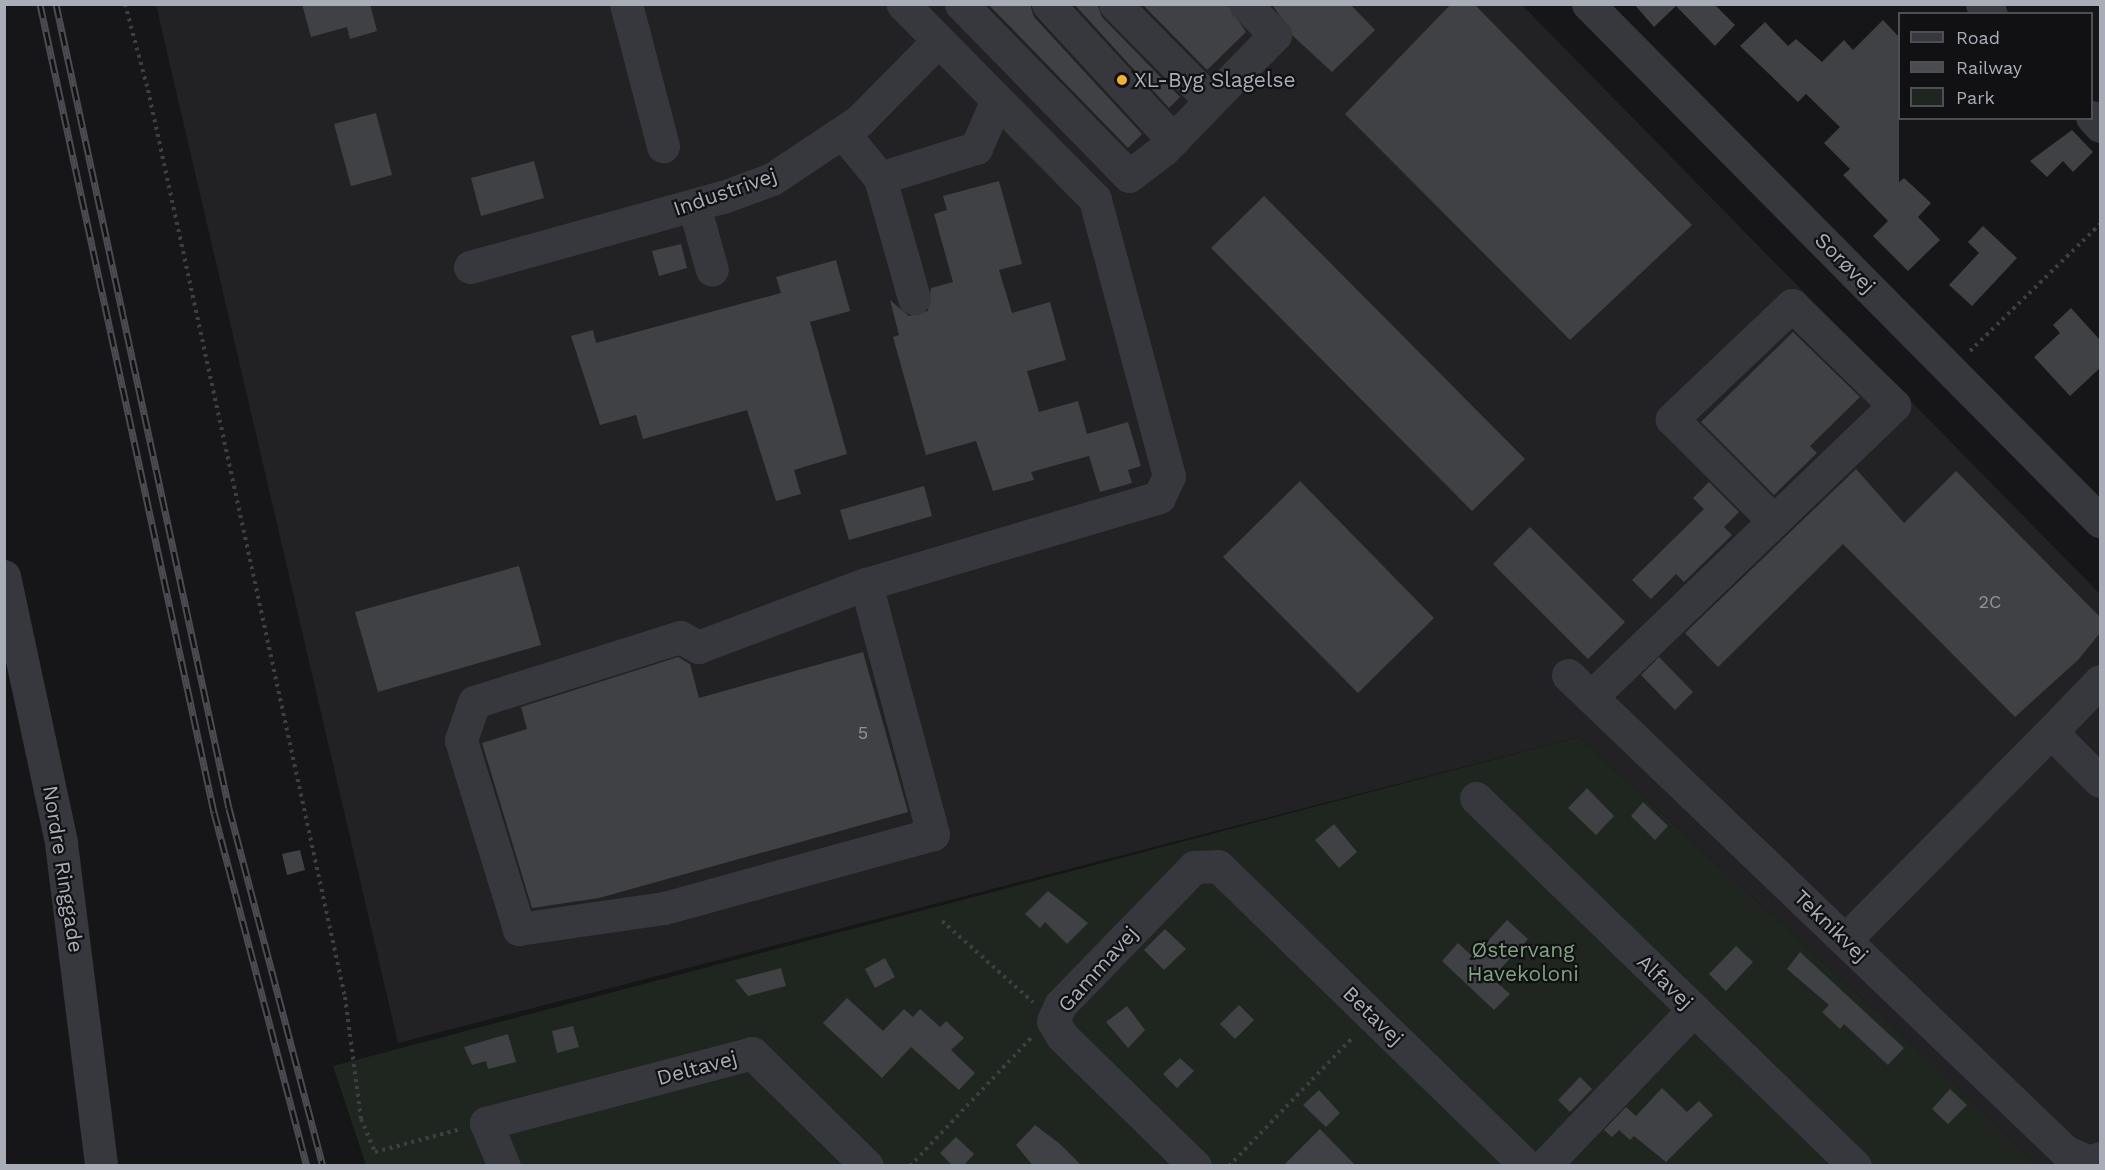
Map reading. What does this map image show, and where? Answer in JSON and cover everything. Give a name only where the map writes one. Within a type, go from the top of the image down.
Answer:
[{"type":"street","points":[[626,4],[663,146]]},
{"type":"street","points":[[866,584],[933,834],[664,908],[519,929],[461,740],[474,702],[680,637],[698,647],[866,584],[1159,497],[1169,476],[1095,199],[903,4]]},
{"type":"street","points":[[961,4],[1130,176],[1173,140],[1275,35],[1245,4]]},
{"type":"street","points":[[1047,4],[1173,140]]},
{"type":"street","points":[[1115,4],[1211,101]]},
{"type":"street","name":"Sorøvej","points":[[1588,4],[2100,521]]},
{"type":"street","name":"Industrivej","points":[[470,267],[694,206],[772,179],[843,133],[938,41]]},
{"type":"street","points":[[880,178],[976,148],[997,100]]},
{"type":"street","points":[[843,133],[880,178],[914,298]]},
{"type":"street","points":[[694,206],[712,270]]},
{"type":"street","points":[[1792,304],[1894,405],[1773,520],[1672,419],[1792,304]]},
{"type":"street","name":"Teknikvej","points":[[1773,520],[1580,686],[2066,1152],[2089,1162],[2100,1158]]},
{"type":"street","name":"Nordre Ringgade","points":[[4,576],[61,843],[101,1166]]},
{"type":"street","points":[[1845,940],[2100,681]]},
{"type":"street","points":[[2051,732],[2100,781]]},
{"type":"street","name":"Alfavej","points":[[1476,798],[1855,1166]]},
{"type":"street","name":"Betavej","points":[[1218,866],[1527,1166]]},
{"type":"street","name":"Gammavej","points":[[1196,1166],[1062,1036],[1053,1021],[1060,1005],[1194,867],[1218,866]]},
{"type":"street","points":[[1544,1166],[1694,1009]]},
{"type":"street","name":"Deltavej","points":[[486,1123],[752,1053],[867,1166]]},
{"type":"street","points":[[486,1123],[504,1166]]},
{"type":"path","points":[[125,4],[148,90],[345,997],[368,1139],[375,1152],[486,1123]]},
{"type":"path","points":[[1951,370],[2100,224]]},
{"type":"path","points":[[910,1166],[1053,1021],[942,921]]},
{"type":"path","points":[[1229,1166],[1373,1016]]},
{"type":"shaded area","points":[[156,5],[1522,5],[2100,594],[2100,1165],[2036,1165],[1941,1071],[1579,737],[398,1043]]},
{"type":"green space","name":"Østervang Havekoloni","points":[[1579,737],[1941,1071],[2036,1165],[366,1165],[333,1066]]},
{"type":"building","points":[[302,4],[370,4],[377,31],[350,39],[347,27],[311,37]]},
{"type":"building","points":[[988,4],[1030,4],[1034,17],[1142,134],[1128,148]]},
{"type":"building","points":[[1074,4],[1097,4],[1102,17],[1180,97],[1169,108]]},
{"type":"building","points":[[1142,4],[1227,4],[1246,32],[1207,70]]},
{"type":"building","points":[[1272,4],[1350,4],[1375,30],[1332,72],[1293,36]]},
{"type":"building","points":[[1451,4],[1474,4],[1692,225],[1570,340],[1345,114]]},
{"type":"building","points":[[1634,4],[1714,4],[1735,25],[1715,46],[1676,6],[1654,27]]},
{"type":"building","points":[[1883,20],[1898,36],[1899,182],[1904,178],[1931,203],[1918,217],[1940,240],[1908,271],[1873,236],[1888,221],[1843,175],[1850,169],[1824,143],[1840,127],[1806,94],[1798,102],[1740,46],[1765,22],[1788,46],[1796,39],[1822,62],[1844,40],[1853,50]]},
{"type":"building","points":[[376,113],[392,175],[351,186],[334,124]]},
{"type":"building","points":[[2072,130],[2093,152],[2073,172],[2063,161],[2047,177],[2030,161]]},
{"type":"building","points":[[534,161],[544,198],[481,216],[471,178]]},
{"type":"building","points":[[999,181],[1022,264],[999,270],[1012,313],[1050,302],[1066,360],[1027,371],[1039,412],[1078,401],[1087,434],[1128,422],[1141,466],[1128,470],[1132,483],[1100,492],[1089,456],[1031,472],[1034,480],[993,491],[976,441],[926,455],[893,337],[899,335],[890,300],[909,316],[928,311],[931,288],[953,282],[934,214],[947,210],[943,196]]},
{"type":"building","points":[[1264,196],[1525,459],[1472,511],[1211,248]]},
{"type":"building","points":[[1983,226],[2017,258],[1972,306],[1949,285],[1979,253],[1968,242]]},
{"type":"building","points":[[681,244],[687,268],[659,276],[652,251]]},
{"type":"building","points":[[836,260],[850,311],[810,322],[847,454],[794,470],[801,494],[776,501],[747,410],[643,439],[636,415],[600,425],[571,336],[593,330],[596,343],[781,293],[776,277]]},
{"type":"building","points":[[2071,308],[2100,340],[2100,368],[2070,396],[2034,357],[2060,333],[2053,325]]},
{"type":"building","points":[[1793,332],[1860,397],[1810,446],[1817,453],[1774,495],[1701,422]]},
{"type":"building","points":[[1856,469],[1904,523],[1956,471],[2100,617],[2100,633],[2078,660],[2015,717],[1843,544],[1718,667],[1685,633]]},
{"type":"building","points":[[1300,481],[1434,618],[1358,693],[1223,557]]},
{"type":"building","points":[[1709,482],[1739,512],[1724,527],[1732,535],[1684,582],[1676,574],[1651,599],[1632,580],[1704,509],[1693,498]]},
{"type":"building","points":[[924,486],[932,516],[849,540],[840,510]]},
{"type":"building","points":[[1530,527],[1625,622],[1588,659],[1493,564]]},
{"type":"building","points":[[519,566],[541,645],[378,692],[355,612]]},
{"type":"building","points":[[863,652],[908,812],[599,898],[532,908],[482,743],[527,729],[521,707],[678,657],[690,664],[699,698]]},
{"type":"building","points":[[1659,657],[1693,692],[1675,710],[1641,675]]},
{"type":"building","points":[[1587,788],[1614,816],[1596,835],[1568,808]]},
{"type":"building","points":[[1643,802],[1668,826],[1655,840],[1631,816]]},
{"type":"building","points":[[1334,824],[1357,852],[1339,868],[1315,840]]},
{"type":"building","points":[[300,850],[305,870],[287,875],[282,854]]},
{"type":"building","points":[[1048,891],[1088,923],[1067,944],[1045,922],[1040,928],[1025,914]]},
{"type":"building","points":[[1507,920],[1528,939],[1492,978],[1510,994],[1494,1010],[1442,961],[1458,943],[1473,957]]},
{"type":"building","points":[[1165,929],[1186,949],[1164,970],[1144,950]]},
{"type":"building","points":[[1736,946],[1753,962],[1726,991],[1709,974]]},
{"type":"building","points":[[1800,952],[1904,1048],[1888,1065],[1844,1024],[1840,1029],[1822,1012],[1829,1005],[1787,969]]},
{"type":"building","points":[[885,958],[895,977],[875,988],[865,969]]},
{"type":"building","points":[[781,968],[786,986],[748,996],[735,980]]},
{"type":"building","points":[[847,998],[883,1031],[904,1009],[913,1017],[920,1009],[940,1027],[946,1021],[964,1038],[951,1050],[975,1073],[959,1090],[911,1047],[882,1078],[823,1023]]},
{"type":"building","points":[[1239,1005],[1254,1020],[1235,1039],[1220,1024]]},
{"type":"building","points":[[1127,1006],[1145,1030],[1128,1048],[1106,1022]]},
{"type":"building","points":[[573,1026],[579,1047],[557,1053],[552,1031]]},
{"type":"building","points":[[508,1034],[516,1062],[488,1069],[486,1061],[472,1065],[464,1047]]},
{"type":"building","points":[[1180,1058],[1194,1071],[1177,1088],[1163,1074]]},
{"type":"building","points":[[1580,1077],[1592,1089],[1570,1112],[1558,1100]]},
{"type":"building","points":[[1662,1088],[1687,1112],[1699,1101],[1713,1115],[1666,1162],[1634,1136],[1630,1140],[1619,1130],[1612,1137],[1604,1130],[1626,1107],[1636,1116]]},
{"type":"building","points":[[1950,1089],[1967,1105],[1948,1124],[1932,1109]]},
{"type":"building","points":[[1319,1090],[1340,1113],[1326,1127],[1303,1105]]},
{"type":"building","points":[[1035,1125],[1060,1144],[1082,1166],[1033,1166],[1016,1145]]},
{"type":"building","points":[[1320,1129],[1356,1166],[1283,1166]]},
{"type":"building","points":[[956,1137],[974,1154],[963,1166],[953,1166],[940,1153]]},
{"type":"railway","points":[[40,4],[214,812],[307,1166]]},
{"type":"railway","points":[[56,4],[229,808],[323,1166]]},
{"type":"place","name":"XL-Byg Slagelse","points":[[1122,80]]}]
